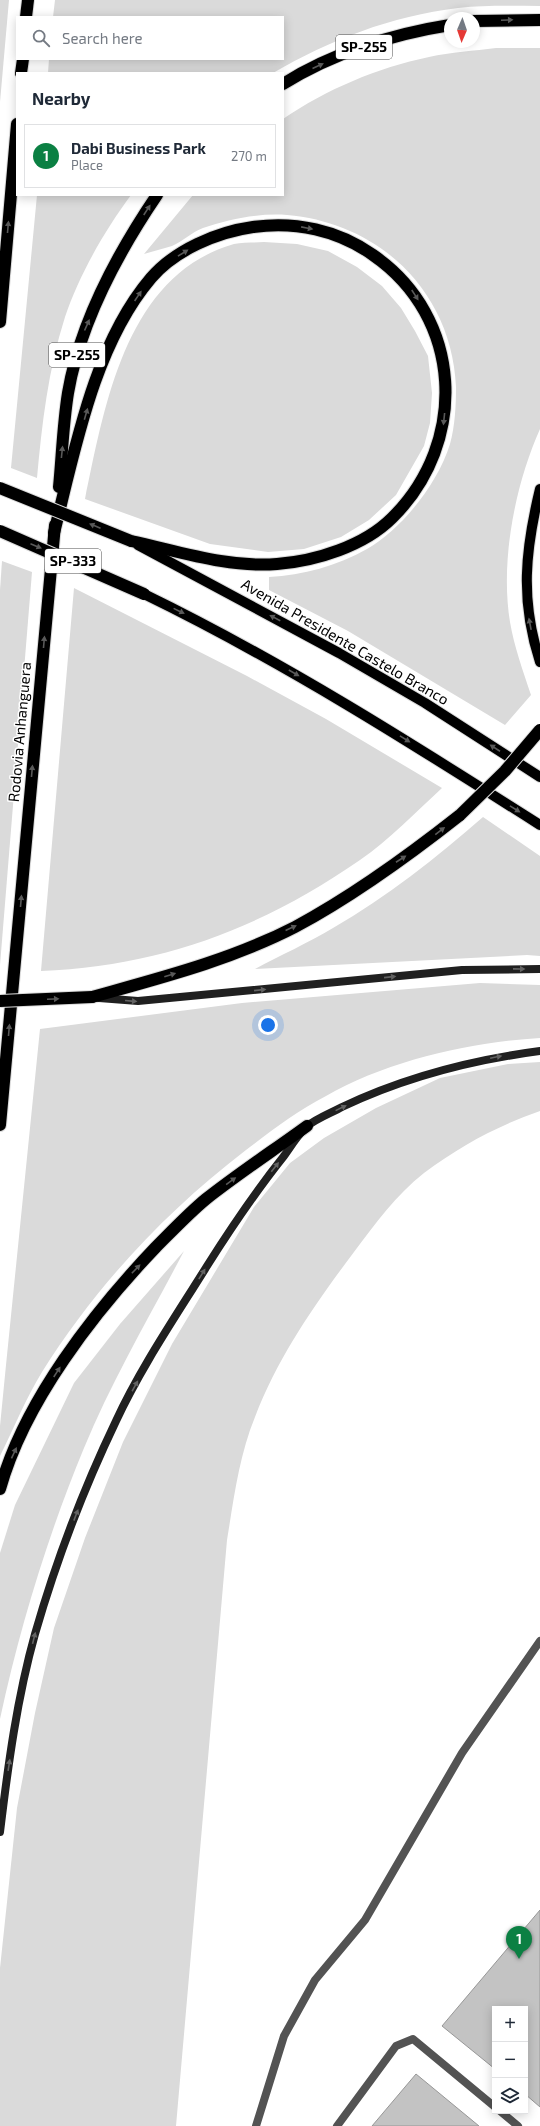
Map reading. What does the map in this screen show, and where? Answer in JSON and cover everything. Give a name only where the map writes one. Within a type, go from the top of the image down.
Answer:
[{"type":"highway","points":[[26,16],[28,0]]},
{"type":"highway","points":[[480,21],[540,20]]},
{"type":"highway","name":"SP-255","points":[[284,83],[322,64],[381,41],[410,32],[444,26]]},
{"type":"highway","points":[[21,72],[23,60]]},
{"type":"highway","points":[[0,322],[16,136]]},
{"type":"highway","name":"SP-255","points":[[54,533],[68,393],[82,335],[117,261],[156,196]]},
{"type":"highway","points":[[54,533],[75,450],[98,374],[108,348],[152,276],[170,261],[209,239],[236,229],[284,225],[307,227],[343,238],[384,262],[408,284],[428,317],[437,340],[443,362],[446,383],[445,404],[439,443],[430,466],[419,486],[391,519],[376,530],[338,551],[320,557],[278,564],[229,562],[131,541]]},
{"type":"highway","name":"SP-333","points":[[0,488],[131,541]]},
{"type":"highway","name":"SP-333","points":[[0,531],[144,594]]},
{"type":"highway","name":"Rodovia Anhanguera","points":[[0,1125],[54,533]]},
{"type":"highway","points":[[0,1001],[92,997],[205,963],[249,947],[294,927],[342,898],[420,847],[460,815],[505,771],[540,730]]},
{"type":"highway","points":[[0,1489],[5,1472],[36,1405],[78,1339],[128,1277],[206,1200],[307,1126]]},
{"type":"main road","points":[[540,489],[528,554],[526,586],[530,623],[540,662]]},
{"type":"main road","name":"Avenida Presidente Castelo Branco","points":[[131,541],[339,653],[425,703],[540,777]]},
{"type":"main road","points":[[144,594],[242,644],[375,720],[540,825]]},
{"type":"main road","points":[[92,997],[138,1001],[462,970],[540,969]]},
{"type":"main road","points":[[0,1832],[17,1717],[35,1636],[54,1572],[84,1495],[116,1420],[163,1337],[220,1246],[262,1184],[307,1126],[359,1100],[420,1076],[458,1065],[540,1051]]},
{"type":"lane","points":[[256,2126],[284,2036],[315,1980],[365,1920],[462,1753],[540,1641]]},
{"type":"lane","points":[[337,2126],[396,2046],[412,2039],[492,2105]]},
{"type":"lane","points":[[504,2114],[518,2126]]},
{"type":"shaded area","points":[[0,0],[9,0],[0,102]]},
{"type":"shaded area","points":[[55,0],[540,0],[540,6],[458,8],[385,23],[339,40],[275,72],[48,72],[49,60],[284,60],[284,16],[53,16]]},
{"type":"shaded area","points":[[496,48],[540,48],[540,429],[523,474],[517,499],[512,524],[507,574],[507,598],[510,622],[519,658],[531,695],[505,725],[348,631],[269,590],[269,577],[320,569],[356,555],[367,549],[380,540],[406,517],[418,503],[437,474],[452,437],[455,416],[456,387],[451,353],[441,322],[426,293],[405,269],[381,248],[352,232],[321,221],[287,215],[244,217],[223,222],[199,230],[172,246],[144,254],[192,196],[284,196],[284,118],[317,98],[353,81],[390,67],[437,55]]},
{"type":"shaded area","points":[[37,196],[130,196],[102,238],[85,269],[65,317],[50,377],[37,478],[11,468]]},
{"type":"shaded area","points":[[264,242],[297,244],[328,251],[357,267],[382,286],[401,308],[415,331],[428,356],[432,393],[430,423],[424,446],[396,495],[369,520],[341,537],[304,549],[268,552],[210,544],[85,499],[112,385],[126,348],[145,313],[168,284],[197,260],[234,244]]},
{"type":"shaded area","points":[[2,561],[32,572],[0,965],[0,590]]},
{"type":"shaded area","points":[[74,588],[247,676],[326,719],[442,788],[392,835],[360,860],[323,884],[248,924],[169,952],[85,968],[41,971]]},
{"type":"shaded area","points":[[483,817],[540,856],[540,956],[527,955],[255,969],[324,933],[373,903],[429,862]]},
{"type":"shaded area","points":[[480,983],[540,985],[540,1038],[513,1040],[458,1049],[402,1063],[375,1073],[326,1096],[305,1108],[246,1150],[216,1174],[160,1225],[109,1280],[63,1340],[42,1372],[25,1403],[0,1456],[0,1426],[40,1029],[242,1003]]},
{"type":"shaded area","points":[[540,1062],[540,1111],[509,1123],[465,1145],[424,1173],[395,1200],[340,1271],[299,1331],[275,1372],[249,1432],[238,1477],[227,1540],[176,2126],[0,2126],[0,1968],[17,1808],[35,1713],[54,1628],[85,1538],[123,1442],[172,1344],[254,1207],[290,1163],[324,1138],[376,1108],[440,1078],[508,1064]]},
{"type":"shaded area","points":[[184,1251],[132,1348],[95,1423],[58,1514],[36,1581],[16,1650],[0,1719],[0,1553],[15,1505],[74,1383],[120,1324]]},
{"type":"building","points":[[540,1910],[540,2107],[528,2097],[528,2006],[492,2006],[492,2067],[442,2026]]},
{"type":"building","points":[[416,2074],[479,2126],[372,2126]]},
{"type":"place","name":"Dabi Business Park","points":[[519,1959]]}]
